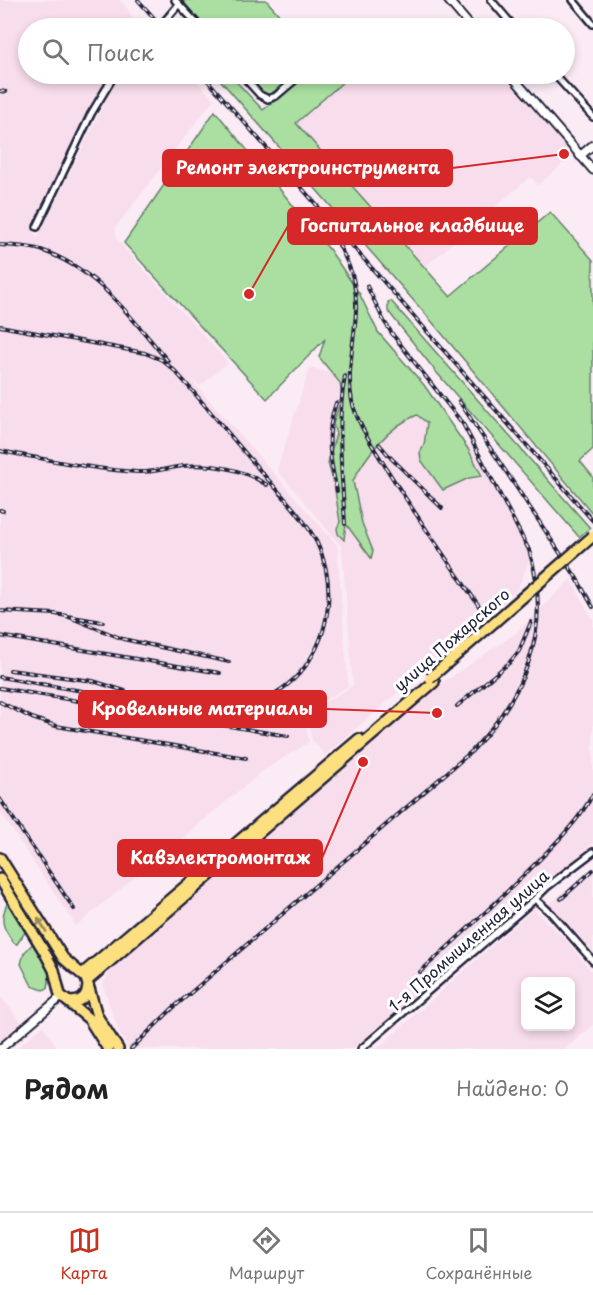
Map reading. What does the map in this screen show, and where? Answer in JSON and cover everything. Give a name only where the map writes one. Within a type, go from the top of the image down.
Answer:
[{"type":"main road","name":"улица Пожарского","points":[[432,680],[593,537]]},
{"type":"main road","name":"улица Пожарского","points":[[83,978],[593,544]]},
{"type":"main road","points":[[0,858],[54,945],[83,978],[97,1016],[118,1049]]},
{"type":"main road","points":[[0,879],[54,970],[58,992],[89,1019],[108,1049]]},
{"type":"main road","points":[[57,984],[65,973],[83,978]]},
{"type":"main road","points":[[63,998],[74,1002],[82,999],[87,993],[83,978]]},
{"type":"street","points":[[491,0],[506,18]]},
{"type":"street","points":[[573,0],[593,24]]},
{"type":"street","points":[[450,1],[464,18]]},
{"type":"street","points":[[166,18],[177,2],[192,18]]},
{"type":"street","points":[[37,227],[92,114],[109,84]]},
{"type":"street","points":[[250,84],[260,95],[268,99],[276,96],[290,84]]},
{"type":"street","points":[[519,84],[593,170]]},
{"type":"street","points":[[563,84],[593,117]]},
{"type":"street","points":[[580,156],[593,144]]},
{"type":"street","name":"1-я Промышленная улица","points":[[361,1049],[547,887],[593,852]]},
{"type":"street","points":[[535,899],[552,914],[593,961]]},
{"type":"street","points":[[0,1049],[63,998]]},
{"type":"shaded area","points":[[0,0],[120,0],[132,18],[18,18],[18,84],[103,84],[31,226],[37,239],[116,84],[199,84],[214,99],[115,228],[117,240],[228,363],[200,386],[187,375],[337,545],[348,686],[303,713],[309,742],[264,770],[76,926],[0,812]]},
{"type":"shaded area","points":[[298,84],[511,84],[573,155],[538,185],[530,177],[415,275],[267,111]]},
{"type":"shaded area","points":[[310,367],[344,378],[413,416],[429,418],[471,446],[531,556],[517,590],[325,755],[312,740],[307,713],[353,686],[342,547],[277,470]]},
{"type":"shaded area","points":[[571,579],[593,620],[593,843],[352,1049],[129,1049],[119,1032],[103,986],[111,967],[432,690],[516,633]]},
{"type":"shaded area","points":[[593,868],[593,951],[549,904]]},
{"type":"shaded area","points":[[533,909],[566,940],[593,973],[593,1025],[565,1049],[377,1049]]},
{"type":"shaded area","points":[[0,996],[23,1024],[0,1043]]},
{"type":"shaded area","points":[[43,1026],[58,1049],[16,1049]]},
{"type":"green space","points":[[182,0],[266,0],[282,18],[197,18]]},
{"type":"green space","points":[[224,84],[238,84],[263,110],[293,84],[341,84],[296,123],[450,296],[550,212],[593,260],[593,449],[580,461],[593,477],[593,514],[428,317]]},
{"type":"green space","points":[[254,84],[283,84],[266,98]]},
{"type":"green space","points":[[215,111],[329,249],[359,293],[378,332],[424,385],[468,449],[482,476],[469,478],[443,490],[421,460],[420,453],[424,445],[427,423],[417,415],[397,426],[379,442],[353,481],[362,523],[373,551],[371,558],[346,524],[344,540],[338,534],[337,528],[340,522],[328,463],[336,434],[333,424],[342,397],[340,383],[319,357],[325,339],[267,399],[124,243]]},
{"type":"green space","points":[[391,301],[590,528],[579,537],[437,373],[388,311],[388,302]]},
{"type":"green space","points":[[8,901],[28,928],[17,944],[10,937],[3,923]]},
{"type":"green space","points":[[35,941],[48,969],[48,988],[43,990],[32,986],[21,964],[24,953]]},
{"type":"railway","points":[[138,0],[154,18]]},
{"type":"railway","points":[[211,84],[593,521]]},
{"type":"railway","points":[[0,91],[6,92]]},
{"type":"railway","points":[[0,245],[41,250],[80,270],[112,296],[168,361]]},
{"type":"railway","points":[[339,245],[352,273],[356,298],[350,386],[357,416],[404,496],[479,606]]},
{"type":"railway","points":[[131,1049],[173,1008],[472,751],[507,706],[530,658],[536,632],[538,606],[536,578],[529,550],[463,424],[393,335],[367,286]]},
{"type":"railway","points":[[0,326],[145,353],[162,360],[185,382],[287,500],[311,532],[323,558],[328,591],[325,624],[313,654],[304,668],[293,680],[268,697],[240,707],[194,710],[0,677]]},
{"type":"railway","points":[[345,376],[340,431],[345,524]]},
{"type":"railway","points":[[459,401],[576,577],[593,607]]},
{"type":"railway","points":[[336,403],[331,425],[330,447],[337,491]]},
{"type":"railway","points":[[379,444],[442,508]]},
{"type":"railway","points":[[0,451],[120,471],[137,472],[183,466],[216,466],[238,471],[267,485]]},
{"type":"railway","points":[[0,611],[55,614],[103,622]]},
{"type":"railway","points":[[64,615],[123,639],[229,662]]},
{"type":"railway","points":[[457,706],[509,663],[519,651],[531,622]]},
{"type":"railway","points":[[0,636],[220,673]]},
{"type":"railway","points":[[10,670],[93,681],[125,691]]},
{"type":"railway","points":[[0,688],[288,736]]},
{"type":"railway","points":[[0,702],[32,718],[56,726],[246,758]]},
{"type":"railway","points":[[238,715],[273,710]]},
{"type":"railway","points":[[420,972],[495,904],[553,846],[575,821],[593,794]]},
{"type":"railway","points":[[0,799],[74,909]]},
{"type":"railway","points":[[561,899],[593,870]]},
{"type":"place","name":"Ремонт электроинструмента","points":[[564,154]]},
{"type":"place","name":"Госпитальное кладбище","points":[[249,294]]},
{"type":"place","name":"Кровельные материалы","points":[[437,713]]},
{"type":"place","name":"Кавэлектромонтаж","points":[[363,762]]}]
